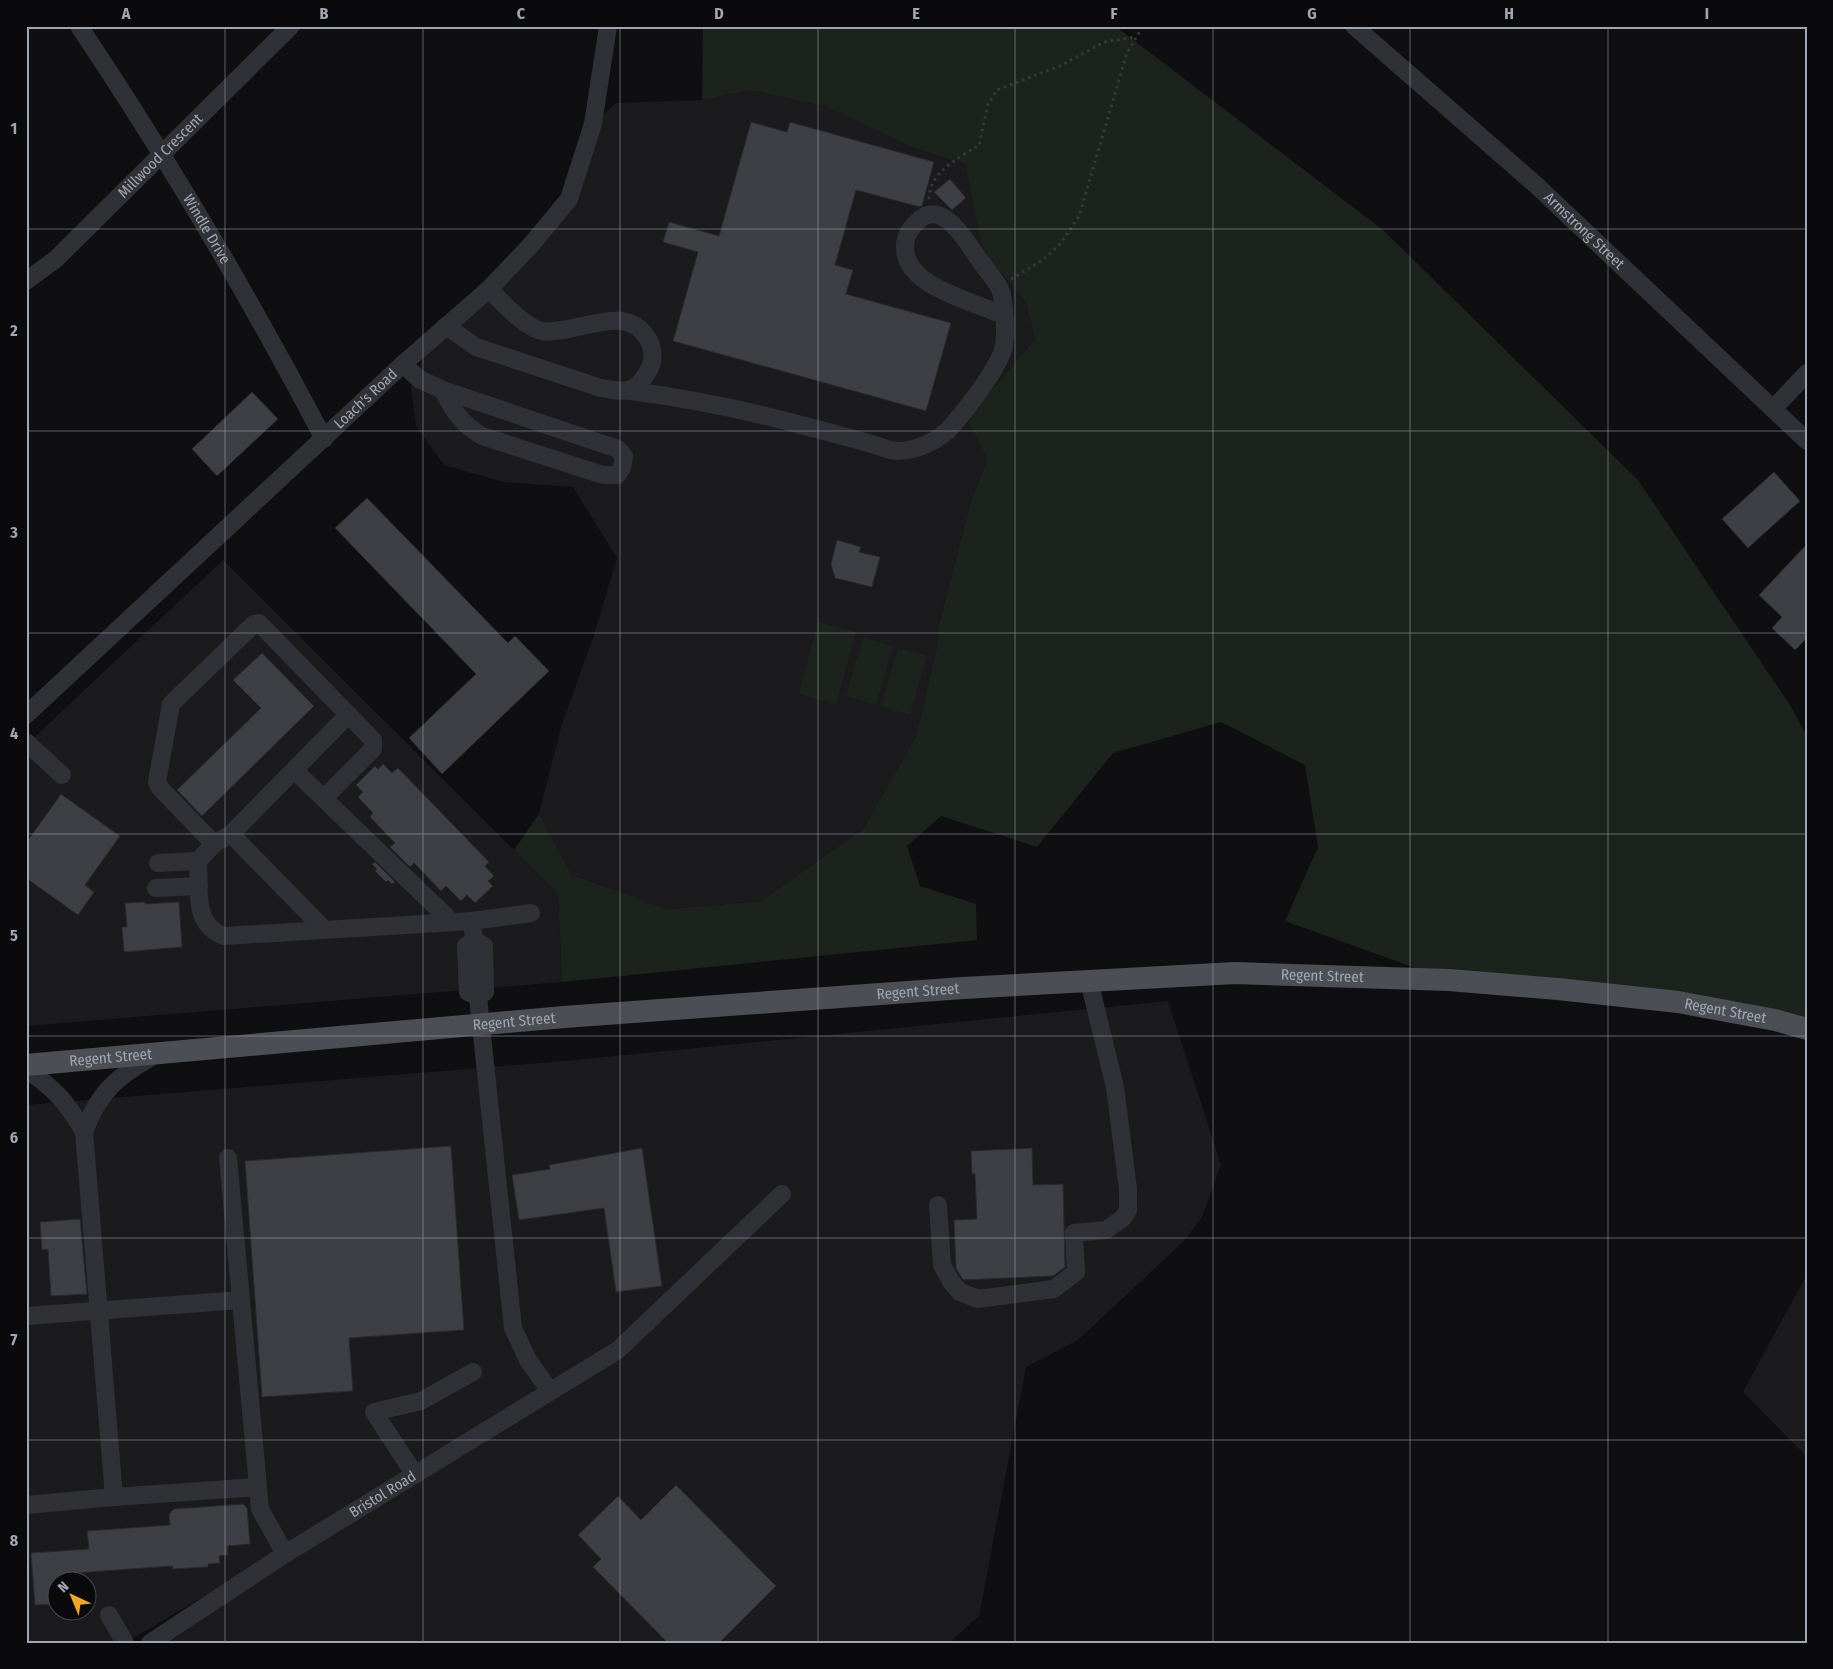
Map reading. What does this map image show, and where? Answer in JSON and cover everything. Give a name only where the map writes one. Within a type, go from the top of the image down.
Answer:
[{"type":"main road","name":"Regent Street","points":[[26,1065],[480,1024],[1089,981],[1236,973],[1449,980],[1678,1002],[1775,1020],[1807,1029]]},
{"type":"street","name":"Windle Drive","points":[[79,26],[160,155],[278,350],[324,439]]},
{"type":"street","name":"Millwood Crescent","points":[[26,281],[56,259],[291,26]]},
{"type":"street","name":"Loach's Road","points":[[26,715],[403,364],[488,290],[530,246],[569,199],[593,124],[608,26]]},
{"type":"street","name":"Armstrong Street","points":[[1354,26],[1536,184],[1807,441]]},
{"type":"street","points":[[446,326],[476,347],[600,388],[620,392],[631,391],[690,398],[810,427],[896,451],[924,446],[950,429],[988,378],[1004,347],[1004,316],[1000,290],[958,230],[948,220],[938,215],[929,215],[920,219],[909,230],[905,240],[905,253],[914,270],[940,290],[1004,316]]},
{"type":"street","points":[[488,290],[518,317],[541,331],[557,330],[604,320],[631,324],[643,330],[652,345],[652,364],[643,382],[631,391]]},
{"type":"street","points":[[403,364],[419,379],[443,390],[618,449],[624,456],[622,468],[617,474],[603,475],[482,436],[468,428],[455,415],[443,390]]},
{"type":"street","points":[[1773,409],[1807,373]]},
{"type":"street","points":[[214,844],[160,788],[157,782],[171,704],[254,624],[259,623],[373,740],[373,749],[324,798]]},
{"type":"street","points":[[158,863],[198,861],[214,844],[231,834],[348,715]]},
{"type":"street","points":[[26,742],[62,775]]},
{"type":"street","points":[[294,770],[452,922]]},
{"type":"street","points":[[231,834],[320,925],[320,930]]},
{"type":"street","points":[[198,861],[201,916],[207,927],[224,936],[472,921],[531,913]]},
{"type":"street","points":[[156,888],[199,886]]},
{"type":"street","points":[[472,921],[474,940],[484,946],[486,992],[478,997],[480,1024],[513,1328],[528,1360],[550,1391]]},
{"type":"street","points":[[938,1205],[942,1265],[952,1283],[960,1292],[978,1300],[1054,1289],[1076,1272],[1074,1233],[1106,1230],[1123,1218],[1128,1210],[1128,1189],[1115,1087],[1089,981]]},
{"type":"street","points":[[114,1496],[84,1132],[92,1110],[107,1089],[128,1070],[160,1052]]},
{"type":"street","points":[[26,1070],[55,1090],[70,1108],[84,1132]]},
{"type":"street","points":[[228,1158],[260,1509],[285,1554]]},
{"type":"street","name":"Bristol Road","points":[[150,1643],[285,1554],[618,1350],[782,1194]]},
{"type":"street","points":[[26,1316],[241,1300]]},
{"type":"street","points":[[415,1474],[374,1412],[422,1401],[472,1372]]},
{"type":"street","points":[[26,1506],[114,1496],[258,1487]]},
{"type":"street","points":[[109,1615],[125,1643]]},
{"type":"path","points":[[1000,290],[1017,274],[1043,260],[1061,243],[1079,216],[1127,53],[1143,26]]},
{"type":"path","points":[[929,215],[929,190],[945,167],[979,145],[988,104],[997,90],[1062,65],[1104,42],[1137,37]]},
{"type":"shaded area","points":[[703,26],[1115,26],[1383,230],[1638,480],[1788,702],[1807,736],[1807,1029],[1449,980],[1285,921],[1318,847],[1305,765],[1221,722],[1113,753],[1037,847],[941,816],[907,846],[920,886],[976,904],[977,940],[562,982],[558,894],[514,850],[539,814],[572,875],[667,909],[761,901],[863,829],[916,736],[937,646],[939,624],[970,504],[987,459],[967,419],[1035,339],[1025,301],[983,252],[965,164],[912,147],[827,107],[750,90],[702,100]]},
{"type":"shaded area","points":[[750,90],[827,107],[912,147],[965,164],[983,252],[1025,301],[1035,339],[967,419],[987,459],[970,504],[939,623],[937,646],[916,736],[863,829],[761,901],[667,909],[572,875],[539,814],[561,727],[593,638],[617,558],[573,487],[503,482],[444,465],[416,426],[411,386],[431,338],[569,199],[593,124],[616,103],[702,100]]},
{"type":"shaded area","points":[[223,560],[558,894],[562,982],[26,1026],[26,745]]},
{"type":"shaded area","points":[[818,622],[856,632],[836,704],[799,694]]},
{"type":"shaded area","points":[[863,638],[893,646],[876,705],[846,696]]},
{"type":"shaded area","points":[[898,648],[927,656],[910,715],[881,706]]},
{"type":"shaded area","points":[[1168,1001],[1221,1165],[1202,1217],[1184,1241],[1078,1340],[1026,1367],[979,1616],[949,1643],[150,1643],[576,1375],[125,1643],[26,1643],[26,1105],[565,1061]]},
{"type":"shaded area","points":[[1807,1274],[1807,1457],[1743,1392]]},
{"type":"building","points":[[751,122],[787,132],[790,122],[934,162],[922,206],[920,207],[856,190],[835,265],[853,270],[846,294],[951,323],[926,411],[673,341],[698,252],[663,242],[669,222],[719,236]]},
{"type":"building","points":[[950,179],[966,198],[952,210],[934,192]]},
{"type":"building","points":[[252,392],[278,419],[217,476],[192,449]]},
{"type":"building","points":[[1774,472],[1800,501],[1748,548],[1722,519]]},
{"type":"building","points":[[367,498],[508,643],[515,636],[549,671],[442,774],[409,738],[476,674],[335,528]]},
{"type":"building","points":[[837,540],[861,547],[859,552],[880,557],[872,587],[835,578],[831,564]]},
{"type":"building","points":[[1807,544],[1807,638],[1795,650],[1772,628],[1782,617],[1759,595]]},
{"type":"building","points":[[262,653],[314,706],[202,816],[177,790],[261,708],[233,680]]},
{"type":"building","points":[[383,764],[392,773],[398,768],[489,862],[485,866],[494,876],[488,881],[493,886],[475,903],[467,895],[461,901],[446,886],[441,891],[414,863],[410,867],[390,847],[395,843],[370,817],[373,813],[358,797],[363,792],[356,785],[375,766],[378,769]]},
{"type":"building","points":[[61,794],[120,836],[85,885],[94,892],[78,915],[26,878],[26,843]]},
{"type":"building","points":[[375,862],[395,882],[392,884],[388,880],[386,882],[375,871],[377,869],[372,864]]},
{"type":"building","points":[[145,902],[145,904],[179,902],[182,947],[124,952],[122,927],[127,927],[125,903]]},
{"type":"building","points":[[451,1146],[464,1330],[349,1338],[353,1391],[262,1397],[245,1161]]},
{"type":"building","points":[[642,1148],[662,1286],[616,1292],[604,1208],[519,1220],[512,1175],[550,1169],[549,1165]]},
{"type":"building","points":[[1032,1148],[1033,1185],[1063,1184],[1065,1267],[1053,1276],[963,1280],[956,1268],[954,1220],[977,1219],[975,1174],[972,1174],[971,1151]]},
{"type":"building","points":[[80,1219],[87,1294],[51,1296],[48,1249],[42,1250],[40,1222]]},
{"type":"building","points":[[676,1485],[776,1586],[719,1643],[668,1643],[593,1567],[601,1559],[578,1535],[618,1496],[641,1520]]},
{"type":"building","points":[[243,1504],[247,1508],[250,1544],[227,1546],[228,1555],[219,1556],[220,1563],[208,1564],[208,1567],[173,1569],[172,1566],[89,1572],[48,1572],[48,1604],[35,1605],[31,1553],[89,1549],[87,1531],[170,1525],[169,1514],[174,1509]]}]
